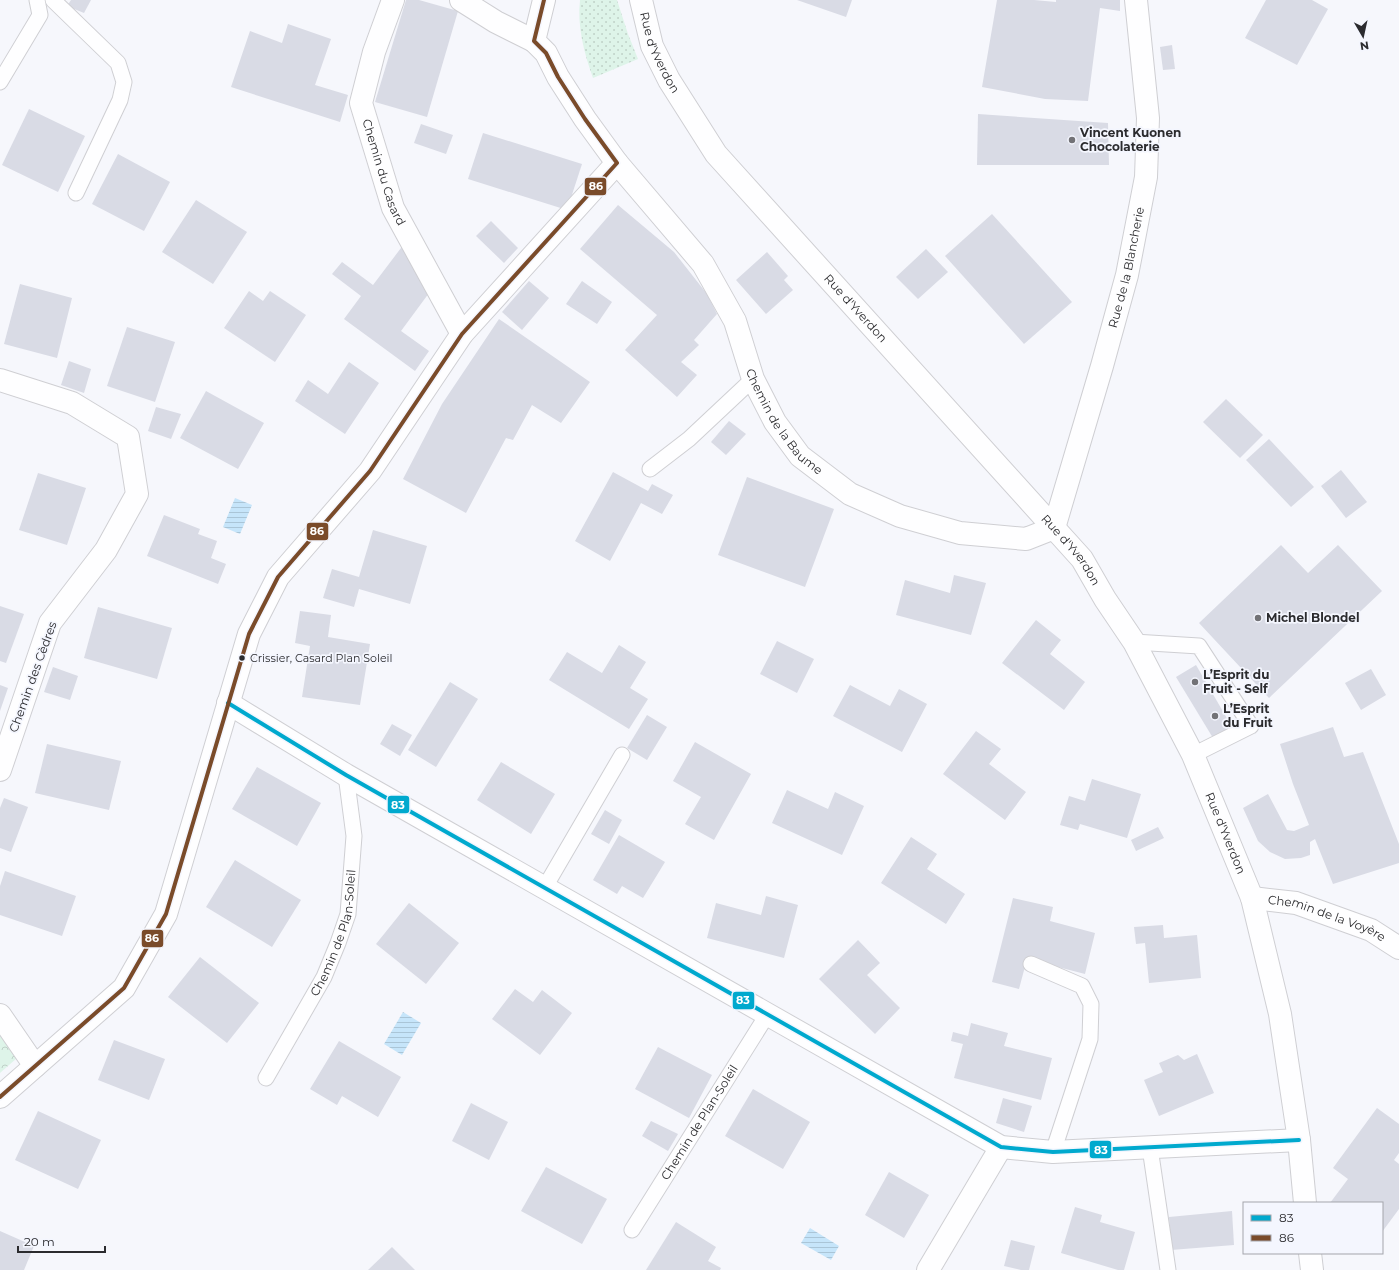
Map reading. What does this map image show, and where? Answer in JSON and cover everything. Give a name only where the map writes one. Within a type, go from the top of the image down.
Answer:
[{"type":"street","name":"Chemin du Casard","points":[[394,0],[374,52],[361,103],[393,208],[462,334]]},
{"type":"street","points":[[0,1097],[124,988],[166,914],[249,634],[278,577],[370,471],[462,334],[617,163],[585,119],[558,77],[546,53],[534,41],[496,22],[460,0]]},
{"type":"street","points":[[534,41],[544,0]]},
{"type":"street","name":"Rue d'Yverdon","points":[[641,0],[652,46],[669,80],[716,154],[1082,559],[1105,599],[1134,642],[1193,755],[1252,898],[1280,1014],[1299,1140],[1305,1202]]},
{"type":"street","name":"Rue de la Blancherie","points":[[1054,528],[1102,366],[1127,275],[1146,177],[1148,118],[1136,0]]},
{"type":"street","name":"Chemin de la Baume","points":[[617,163],[704,264],[735,321],[753,379],[775,422],[800,456],[850,494],[900,516],[960,533],[1026,539],[1054,528]]},
{"type":"street","name":"Chemin des Cèdres","points":[[0,380],[72,403],[128,437],[137,494],[106,550],[50,623],[0,770]]},
{"type":"street","points":[[228,703],[346,775],[1001,1147],[1053,1152],[1299,1140]]},
{"type":"street","name":"Chemin de la Voyère","points":[[1252,898],[1296,902],[1371,930],[1399,948]]},
{"type":"street","points":[[0,1015],[35,1066]]},
{"type":"street","points":[[928,1270],[1001,1147]]},
{"type":"street","points":[[1310,1254],[1312,1270]]},
{"type":"lane","points":[[0,82],[40,15],[37,0]]},
{"type":"lane","points":[[54,0],[118,63],[124,82],[120,100],[76,193]]},
{"type":"lane","points":[[650,469],[689,440],[753,379]]},
{"type":"lane","points":[[1134,642],[1199,646],[1251,726],[1193,755]]},
{"type":"lane","points":[[545,887],[622,755]]},
{"type":"lane","name":"Chemin de Plan-Soleil","points":[[266,1078],[324,977],[348,914],[354,836],[346,775]]},
{"type":"lane","points":[[1031,964],[1082,986],[1091,1004],[1090,1039],[1053,1152]]},
{"type":"lane","name":"Chemin de Plan-Soleil","points":[[632,1230],[767,1015]]},
{"type":"lane","points":[[1150,1148],[1168,1270]]},
{"type":"green space","points":[[580,0],[617,0],[638,59],[593,78],[580,30]]},
{"type":"green space","points":[[0,1034],[17,1058],[0,1073]]},
{"type":"water","points":[[235,498],[252,505],[240,534],[223,527]]},
{"type":"water","points":[[403,1012],[421,1023],[402,1055],[384,1044]]},
{"type":"water","points":[[810,1228],[839,1246],[831,1260],[801,1243]]},
{"type":"building","points":[[71,0],[91,0],[84,13],[67,6]]},
{"type":"building","points":[[406,0],[419,0],[458,11],[427,117],[375,102]]},
{"type":"building","points":[[797,0],[852,0],[846,17]]},
{"type":"building","points":[[997,0],[1034,0],[1056,2],[1056,0],[1120,0],[1120,11],[1100,8],[1088,101],[1045,99],[982,87]]},
{"type":"building","points":[[1266,0],[1312,0],[1328,9],[1297,65],[1245,38]]},
{"type":"building","points":[[288,24],[331,39],[315,85],[348,95],[340,122],[231,87],[250,31],[282,43]]},
{"type":"building","points":[[1172,45],[1175,69],[1163,70],[1160,47]]},
{"type":"building","points":[[29,109],[85,136],[58,192],[2,165]]},
{"type":"building","points":[[978,114],[1108,123],[1109,165],[977,165]]},
{"type":"building","points":[[421,124],[453,135],[446,154],[414,143]]},
{"type":"building","points":[[483,133],[582,164],[567,210],[468,179]]},
{"type":"building","points":[[118,154],[170,182],[144,231],[92,204]]},
{"type":"building","points":[[196,200],[247,232],[213,284],[162,252]]},
{"type":"building","points":[[618,205],[674,252],[707,294],[717,314],[694,340],[699,345],[681,362],[697,375],[677,397],[625,350],[657,315],[580,249]]},
{"type":"building","points":[[992,214],[1072,302],[1024,344],[945,256]]},
{"type":"building","points":[[491,221],[518,248],[504,263],[476,236]]},
{"type":"building","points":[[404,244],[429,293],[401,331],[429,351],[415,371],[344,319],[361,296],[332,274],[342,262],[373,285]]},
{"type":"building","points":[[926,249],[948,272],[918,299],[896,277]]},
{"type":"building","points":[[767,252],[788,276],[784,280],[793,290],[766,314],[736,280]]},
{"type":"building","points":[[529,281],[549,298],[522,330],[502,312]]},
{"type":"building","points":[[582,281],[612,302],[597,324],[566,304]]},
{"type":"building","points":[[20,284],[72,298],[57,358],[4,344]]},
{"type":"building","points":[[249,291],[263,301],[270,291],[306,315],[275,362],[224,328]]},
{"type":"building","points":[[499,319],[590,382],[561,423],[532,405],[513,440],[506,438],[466,513],[403,479],[442,404]]},
{"type":"building","points":[[127,327],[175,342],[155,402],[107,386]]},
{"type":"building","points":[[69,361],[91,369],[84,393],[61,385]]},
{"type":"building","points":[[349,362],[379,383],[345,434],[295,401],[308,380],[328,394]]},
{"type":"building","points":[[206,391],[264,423],[238,469],[180,438]]},
{"type":"building","points":[[1226,399],[1263,435],[1240,458],[1203,422]]},
{"type":"building","points":[[156,407],[181,414],[171,439],[148,431]]},
{"type":"building","points":[[729,421],[746,434],[726,455],[711,442]]},
{"type":"building","points":[[1269,439],[1314,487],[1291,507],[1246,460]]},
{"type":"building","points":[[1341,470],[1367,502],[1346,518],[1321,486]]},
{"type":"building","points":[[613,472],[648,491],[652,484],[673,495],[662,514],[641,503],[610,561],[575,541]]},
{"type":"building","points":[[38,473],[86,488],[67,545],[19,530]]},
{"type":"building","points":[[747,477],[834,509],[805,587],[718,555]]},
{"type":"building","points":[[164,515],[200,529],[198,534],[217,541],[211,558],[226,564],[218,584],[147,556]]},
{"type":"building","points":[[373,530],[427,546],[410,604],[359,589],[354,607],[323,598],[332,569],[359,577]]},
{"type":"building","points":[[1281,545],[1308,573],[1338,545],[1382,591],[1269,698],[1199,623]]},
{"type":"building","points":[[954,575],[986,583],[971,635],[896,615],[905,580],[950,593]]},
{"type":"building","points":[[0,606],[24,614],[6,663],[0,661]]},
{"type":"building","points":[[98,607],[172,628],[157,679],[84,658]]},
{"type":"building","points":[[300,611],[331,615],[328,637],[370,644],[360,705],[302,697],[310,646],[295,643]]},
{"type":"building","points":[[1036,620],[1061,640],[1050,654],[1085,682],[1064,710],[1002,663]]},
{"type":"building","points":[[777,641],[814,659],[797,693],[760,674]]},
{"type":"building","points":[[619,645],[646,662],[630,688],[648,699],[629,729],[549,680],[567,652],[602,673]]},
{"type":"building","points":[[1196,665],[1232,727],[1213,738],[1176,677]]},
{"type":"building","points":[[53,667],[78,676],[70,700],[44,692]]},
{"type":"building","points":[[1371,669],[1386,695],[1361,710],[1345,683]]},
{"type":"building","points":[[450,682],[478,699],[436,767],[408,750]]},
{"type":"building","points":[[0,685],[8,688],[0,711]]},
{"type":"building","points":[[850,685],[890,706],[899,689],[927,704],[902,752],[833,716]]},
{"type":"building","points":[[647,715],[667,727],[647,760],[627,748]]},
{"type":"building","points":[[392,724],[412,735],[400,756],[380,744]]},
{"type":"building","points":[[1333,727],[1344,757],[1363,752],[1399,844],[1399,863],[1333,884],[1315,839],[1310,842],[1310,855],[1301,858],[1285,859],[1270,852],[1258,841],[1243,808],[1268,794],[1287,830],[1294,831],[1309,825],[1293,784],[1280,744]]},
{"type":"building","points":[[976,731],[1001,749],[989,764],[1026,792],[1005,820],[943,774]]},
{"type":"building","points":[[695,742],[751,774],[714,840],[685,824],[701,797],[673,781]]},
{"type":"building","points":[[47,744],[121,761],[109,810],[35,793]]},
{"type":"building","points":[[501,762],[555,794],[531,834],[477,800]]},
{"type":"building","points":[[257,767],[321,803],[297,846],[232,809]]},
{"type":"building","points":[[1092,779],[1141,794],[1127,838],[1080,824],[1078,830],[1060,825],[1069,796],[1085,801]]},
{"type":"building","points":[[787,790],[828,809],[835,792],[864,806],[842,855],[772,823]]},
{"type":"building","points":[[4,798],[28,807],[11,852],[0,848],[0,808]]},
{"type":"building","points":[[605,810],[622,820],[609,844],[591,834]]},
{"type":"building","points":[[1158,827],[1164,838],[1136,851],[1131,840]]},
{"type":"building","points":[[619,835],[665,862],[643,898],[622,886],[617,894],[593,880]]},
{"type":"building","points":[[911,837],[937,854],[927,869],[965,894],[946,924],[881,883]]},
{"type":"building","points":[[235,860],[301,900],[272,947],[206,907]]},
{"type":"building","points":[[5,871],[76,896],[62,936],[0,915],[0,886]]},
{"type":"building","points":[[766,896],[798,905],[784,958],[707,938],[716,903],[761,915]]},
{"type":"building","points":[[1013,898],[1053,907],[1050,921],[1095,933],[1085,974],[1027,959],[1019,989],[992,982]]},
{"type":"building","points":[[409,903],[459,943],[426,984],[376,944]]},
{"type":"building","points":[[1163,925],[1164,938],[1197,935],[1201,978],[1149,983],[1145,943],[1136,944],[1134,927]]},
{"type":"building","points":[[858,940],[880,963],[867,975],[900,1008],[875,1034],[819,979]]},
{"type":"building","points":[[200,957],[259,1003],[227,1043],[168,997]]},
{"type":"building","points":[[515,989],[533,1002],[542,990],[572,1013],[540,1055],[492,1019]]},
{"type":"building","points":[[971,1023],[1008,1033],[1004,1046],[1052,1058],[1041,1100],[954,1078],[963,1044],[951,1041],[953,1032],[968,1036]]},
{"type":"building","points":[[114,1040],[165,1059],[149,1100],[98,1080]]},
{"type":"building","points":[[339,1041],[401,1077],[378,1117],[342,1096],[337,1105],[310,1089]]},
{"type":"building","points":[[658,1047],[712,1075],[689,1118],[635,1089]]},
{"type":"building","points":[[1197,1054],[1214,1093],[1159,1116],[1144,1080],[1163,1072],[1159,1063],[1178,1055],[1184,1060]]},
{"type":"building","points":[[753,1089],[810,1122],[783,1169],[725,1136]]},
{"type":"building","points":[[1003,1098],[1032,1106],[1024,1132],[996,1123]]},
{"type":"building","points":[[471,1103],[508,1122],[489,1160],[452,1141]]},
{"type":"building","points":[[1377,1108],[1399,1124],[1399,1153],[1394,1160],[1399,1164],[1399,1209],[1383,1231],[1383,1202],[1331,1202],[1348,1179],[1333,1168]]},
{"type":"building","points":[[38,1111],[101,1140],[78,1189],[15,1160]]},
{"type":"building","points":[[651,1121],[678,1134],[668,1151],[642,1136]]},
{"type":"building","points":[[546,1167],[607,1199],[582,1244],[521,1211]]},
{"type":"building","points":[[889,1172],[929,1195],[904,1238],[865,1215]]},
{"type":"building","points":[[1075,1207],[1102,1215],[1100,1222],[1135,1232],[1124,1270],[1118,1270],[1061,1253]]},
{"type":"building","points":[[1232,1211],[1234,1245],[1171,1250],[1169,1217]]},
{"type":"building","points":[[676,1222],[716,1247],[708,1261],[721,1268],[720,1270],[646,1270]]},
{"type":"building","points":[[0,1231],[34,1246],[24,1270],[0,1270]]},
{"type":"building","points":[[1011,1240],[1035,1246],[1029,1270],[1021,1270],[1004,1266]]},
{"type":"building","points":[[392,1247],[415,1270],[368,1270]]},
{"type":"transit line","name":"86","points":[[0,1097],[124,988],[166,914],[249,634],[278,577],[370,471],[462,334],[617,163],[585,119],[558,77],[546,53],[534,41],[544,0]]},
{"type":"transit line","name":"83","points":[[228,703],[346,775],[1001,1147],[1053,1152],[1299,1140]]},
{"type":"place","name":"Vincent Kuonen Chocolaterie","points":[[1072,140]]},
{"type":"place","name":"Michel Blondel","points":[[1258,618]]},
{"type":"place","name":"Crissier, Casard Plan Soleil","points":[[242,658]]},
{"type":"place","name":"L’Esprit du Fruit - Self","points":[[1195,682]]},
{"type":"place","name":"L’Esprit du Fruit","points":[[1215,716]]}]
